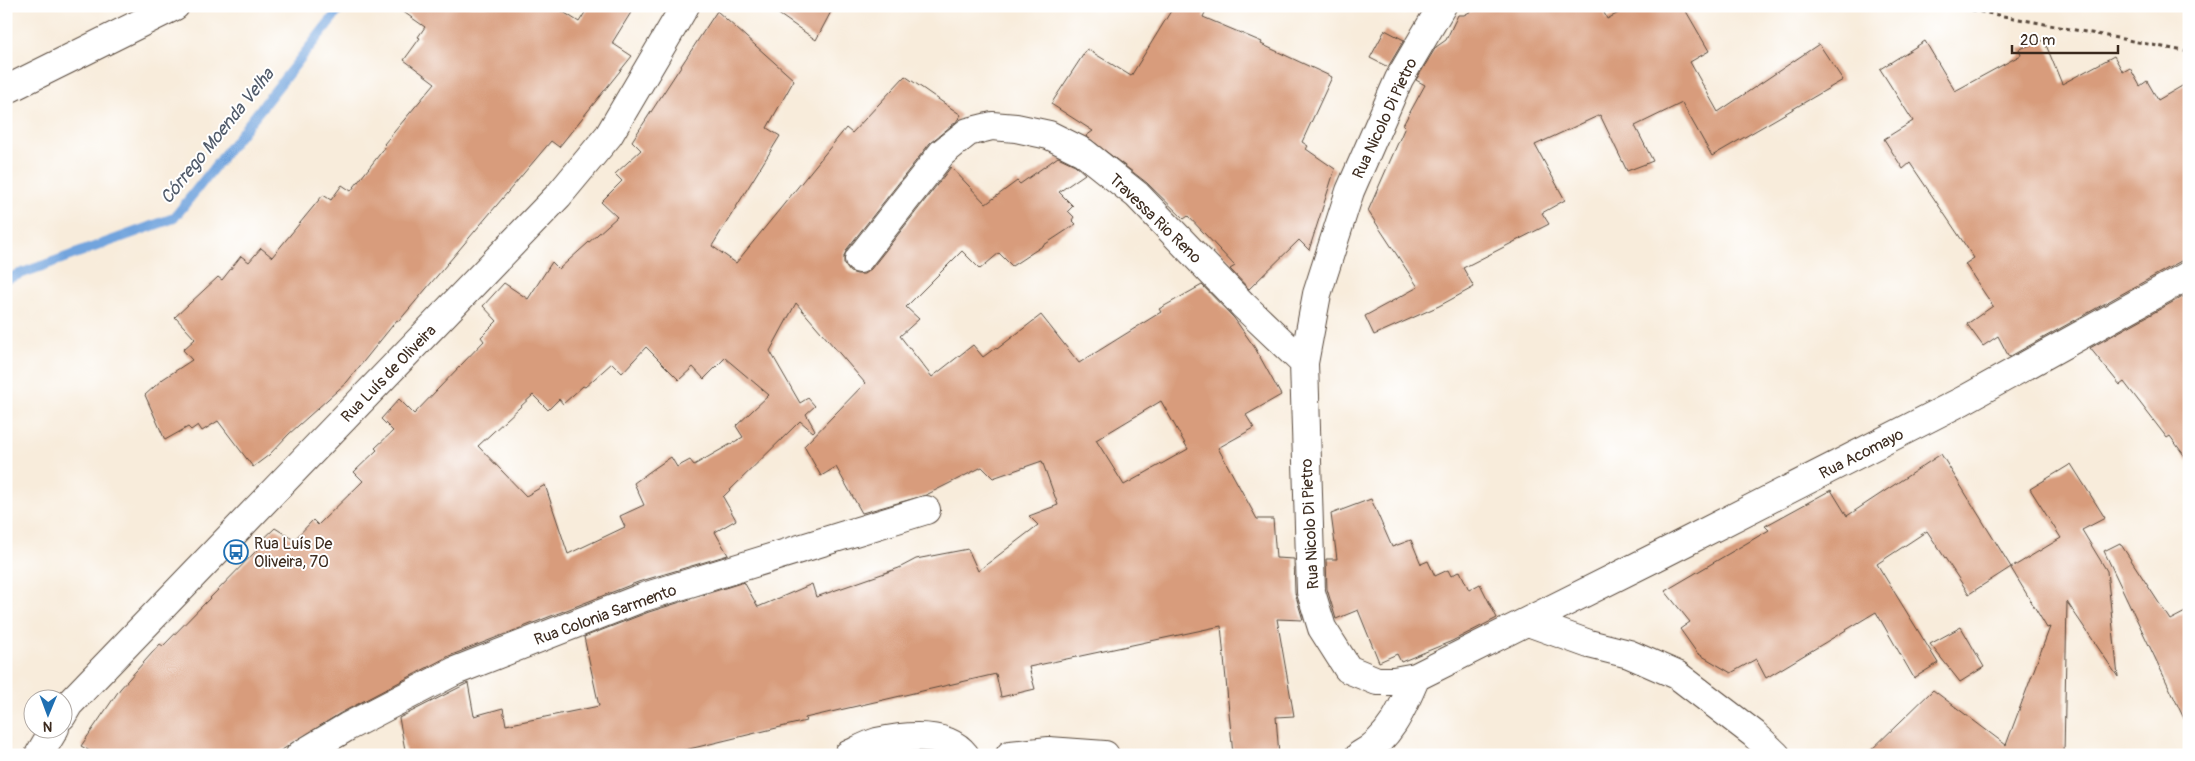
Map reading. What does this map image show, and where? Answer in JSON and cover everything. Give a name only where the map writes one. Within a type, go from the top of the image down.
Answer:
[{"type":"street","points":[[6,90],[175,6]]},
{"type":"street","name":"Rua Luís de Oliveira","points":[[72,701],[559,195],[608,136],[685,6]]},
{"type":"street","name":"Rua Nicolo Di Pietro","points":[[1442,6],[1399,80],[1350,191],[1317,294],[1304,364],[1312,592],[1322,628],[1348,669],[1377,681],[1394,681],[1416,677],[1528,622]]},
{"type":"street","name":"Travessa Rio Reno","points":[[859,260],[942,153],[968,132],[992,126],[1016,128],[1049,135],[1083,152],[1137,195],[1243,305],[1304,364]]},
{"type":"street","name":"Rua Acomayo","points":[[1528,622],[1962,401],[2189,275]]},
{"type":"street","name":"Rua Colonia Sarmento","points":[[300,755],[456,671],[644,597],[926,510]]},
{"type":"street","points":[[1528,622],[1589,644],[1629,654],[1677,675],[1754,734],[1776,755]]},
{"type":"street","points":[[1360,755],[1374,747],[1399,716],[1416,677]]},
{"type":"street","points":[[848,755],[876,742],[927,737],[957,748]]},
{"type":"street","points":[[40,755],[49,738]]},
{"type":"street","points":[[1010,755],[1049,751],[1105,755]]},
{"type":"path","points":[[1932,6],[1962,8],[2189,52]]},
{"type":"building","points":[[395,6],[554,6],[579,22],[589,6],[635,6],[612,43],[632,56],[559,147],[551,141],[399,321],[397,320],[347,382],[289,434],[269,455],[253,467],[218,421],[202,431],[198,425],[191,430],[188,427],[165,440],[145,395],[163,379],[192,360],[183,350],[195,339],[175,317],[218,277],[222,280],[241,256],[249,262],[261,248],[272,257],[323,195],[331,200],[342,185],[351,191],[386,146],[384,144],[435,83],[404,60],[420,38],[418,37],[425,27]]},
{"type":"building","points":[[767,6],[834,6],[816,40]]},
{"type":"building","points":[[1174,6],[1208,6],[1203,17],[1262,42],[1261,44],[1332,77],[1302,142],[1308,146],[1306,149],[1335,169],[1309,250],[1299,240],[1249,289],[1230,269],[1235,266],[1188,216],[1184,219],[1147,183],[1086,136],[1093,131],[1051,104],[1087,49],[1131,76]]},
{"type":"building","points":[[1481,6],[1601,6],[1607,19],[1632,6],[1683,6],[1709,51],[1690,62],[1718,112],[1819,44],[1843,80],[1712,156],[1682,103],[1635,126],[1653,161],[1627,171],[1600,115],[1535,145],[1565,200],[1542,213],[1549,224],[1463,268],[1474,287],[1439,306],[1374,335],[1365,316],[1418,287],[1368,211],[1405,127],[1403,125],[1425,85],[1416,80],[1436,47],[1446,40],[1458,15],[1464,15]]},
{"type":"building","points":[[717,11],[794,80],[767,128],[780,136],[712,246],[736,263],[846,128],[852,133],[905,76],[961,115],[956,122],[930,143],[847,249],[844,256],[844,264],[850,272],[864,274],[871,269],[951,167],[986,204],[1017,181],[1020,184],[1058,157],[1075,165],[1085,174],[1059,192],[1073,206],[1068,211],[1074,217],[1072,220],[1076,224],[1012,266],[999,253],[980,269],[962,251],[906,307],[919,319],[900,336],[932,377],[973,345],[983,357],[995,348],[997,349],[1041,315],[1079,363],[1161,312],[1159,309],[1202,285],[1234,318],[1255,348],[1281,395],[1246,415],[1254,428],[1218,448],[1257,519],[1273,519],[1276,558],[1294,559],[1295,593],[1303,620],[1277,619],[1294,716],[1276,717],[1279,755],[1233,755],[1221,626],[1029,667],[1035,689],[1001,697],[996,674],[805,718],[806,721],[664,755],[406,755],[399,718],[468,683],[474,716],[503,708],[506,725],[599,706],[584,637],[649,612],[744,582],[758,607],[812,584],[816,597],[899,568],[916,559],[968,549],[978,571],[1038,525],[1029,516],[1058,505],[1042,461],[993,478],[982,467],[926,495],[862,513],[836,467],[821,476],[804,446],[865,383],[796,303],[770,351],[800,403],[808,398],[815,406],[806,414],[815,430],[813,432],[800,421],[723,497],[736,520],[715,532],[728,555],[638,582],[449,656],[339,714],[274,755],[97,755],[81,746],[120,689],[160,644],[163,646],[258,549],[256,546],[275,528],[294,540],[313,520],[318,525],[363,481],[354,472],[377,450],[375,448],[393,431],[381,419],[399,399],[414,414],[484,341],[481,337],[497,321],[483,306],[504,283],[528,299],[552,262],[559,269],[617,217],[601,202],[622,181],[615,174],[641,150],[632,141]],"holes":[[[646,347],[679,380],[693,367],[704,379],[725,358],[769,395],[736,426],[743,437],[694,465],[690,460],[677,467],[671,457],[634,483],[644,505],[620,516],[625,527],[568,554],[545,485],[526,496],[478,446],[533,395],[548,410],[559,399],[563,404],[612,363],[622,373]],[[1161,401],[1188,449],[1124,485],[1096,440]]]},
{"type":"building","points":[[1385,30],[1404,40],[1388,67],[1370,58]]},
{"type":"building","points":[[2044,40],[2062,84],[2114,56],[2123,72],[2130,68],[2140,86],[2147,81],[2158,100],[2189,82],[2189,259],[2181,261],[2009,357],[1998,336],[1983,346],[1967,324],[1993,306],[1965,264],[1974,258],[1910,163],[1903,169],[1884,139],[1913,121],[1880,69],[1925,41],[1955,91],[2021,55],[2019,49]]},
{"type":"building","points":[[2189,293],[2189,462],[2170,436],[2167,438],[2124,382],[2120,385],[2090,348]]},
{"type":"building","points":[[1941,454],[2011,567],[1969,594],[1927,531],[1877,564],[1938,663],[1914,678],[1876,612],[1766,678],[1756,659],[1731,673],[1697,653],[1680,629],[1690,622],[1665,591],[1769,530],[1765,526],[1831,490],[1847,516]]},
{"type":"building","points":[[2071,464],[2105,518],[2082,530],[2107,571],[2118,677],[2067,602],[2064,755],[1866,755],[1933,690],[2006,745],[2050,627],[2047,628],[2011,568],[2061,538],[2030,489]]},
{"type":"building","points":[[1371,499],[1392,547],[1411,540],[1421,564],[1428,561],[1435,576],[1448,570],[1451,576],[1460,571],[1469,590],[1480,584],[1497,618],[1452,641],[1401,662],[1397,654],[1379,662],[1358,610],[1336,619],[1327,589],[1326,559],[1337,559],[1331,514]]},
{"type":"building","points":[[2120,543],[2170,620],[2189,610],[2189,729],[2104,551]]},
{"type":"building","points":[[1961,627],[1984,667],[1960,682],[1930,644]]},
{"type":"waterway","name":"Córrego Moenda Velha","points":[[6,279],[174,218],[342,6]]},
{"type":"place","name":"Rua Luís De Oliveira, 70","points":[[236,552]]}]
